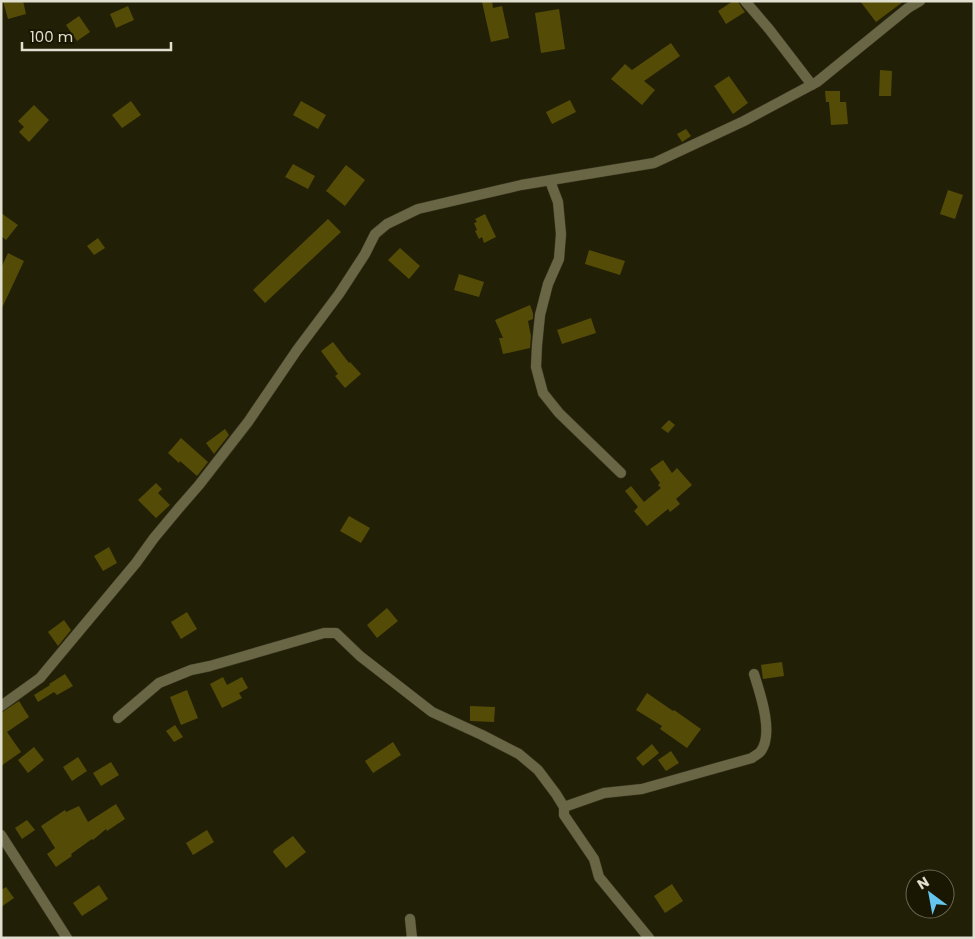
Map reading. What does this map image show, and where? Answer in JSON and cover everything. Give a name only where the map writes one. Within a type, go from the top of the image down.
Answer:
[{"type":"street","points":[[744,1],[769,29],[812,85]]},
{"type":"street","points":[[1,706],[40,678],[199,485],[248,422],[297,350],[339,294],[375,234],[387,224],[418,209],[521,185],[654,163],[744,121],[812,85],[908,8],[920,1]]},
{"type":"street","points":[[550,181],[558,202],[561,234],[559,260],[548,284],[540,315],[536,345],[536,367],[540,384],[543,393],[559,414],[621,472]]},
{"type":"street","points":[[118,718],[159,683],[190,670],[324,633],[336,633],[360,656],[432,712],[519,754],[538,770],[556,794],[564,807],[564,815],[594,859],[599,877],[649,938]]},
{"type":"street","points":[[564,807],[604,794],[642,790],[752,758],[761,751],[766,738],[764,709],[754,674]]},
{"type":"street","points":[[1,835],[67,938]]},
{"type":"street","points":[[410,919],[412,938]]},
{"type":"building","points":[[3,1],[23,1],[26,14],[8,19]]},
{"type":"building","points":[[492,1],[493,8],[502,6],[509,38],[491,42],[482,2]]},
{"type":"building","points":[[733,1],[738,1],[745,12],[726,24],[718,11]]},
{"type":"building","points":[[860,1],[904,1],[876,22]]},
{"type":"building","points":[[128,6],[134,20],[116,28],[110,14]]},
{"type":"building","points":[[559,9],[565,49],[541,53],[535,13]]},
{"type":"building","points":[[79,16],[90,32],[77,41],[66,25]]},
{"type":"building","points":[[671,43],[680,56],[644,81],[655,90],[642,105],[611,79],[625,64],[632,70]]},
{"type":"building","points":[[880,70],[892,71],[891,96],[879,96]]},
{"type":"building","points":[[729,76],[748,103],[733,114],[714,86]]},
{"type":"building","points":[[825,91],[840,91],[840,102],[846,102],[848,124],[831,125],[829,102],[826,102]]},
{"type":"building","points":[[570,100],[576,112],[552,124],[546,112]]},
{"type":"building","points":[[131,101],[141,115],[122,128],[112,115]]},
{"type":"building","points":[[301,101],[326,115],[318,129],[293,115]]},
{"type":"building","points":[[34,105],[49,120],[29,142],[19,132],[24,127],[18,121]]},
{"type":"building","points":[[686,129],[691,136],[682,142],[677,134]]},
{"type":"building","points":[[293,164],[315,176],[308,189],[285,177]]},
{"type":"building","points":[[346,165],[365,180],[345,206],[326,191]]},
{"type":"building","points":[[948,190],[963,195],[955,219],[940,214]]},
{"type":"building","points":[[1,213],[18,225],[6,240],[1,236]]},
{"type":"building","points":[[485,214],[496,237],[484,243],[482,237],[479,239],[475,231],[477,230],[474,223],[477,222],[475,219]]},
{"type":"building","points":[[328,219],[341,232],[265,303],[253,290]]},
{"type":"building","points":[[98,238],[105,248],[94,255],[87,246]]},
{"type":"building","points":[[400,248],[420,266],[409,279],[388,260]]},
{"type":"building","points":[[589,250],[625,261],[620,275],[585,264]]},
{"type":"building","points":[[8,253],[24,261],[1,310],[1,268]]},
{"type":"building","points":[[459,274],[484,282],[479,297],[454,290]]},
{"type":"building","points":[[530,305],[533,319],[528,321],[531,336],[530,348],[503,354],[499,338],[503,338],[495,320]]},
{"type":"building","points":[[591,318],[596,333],[562,344],[557,330]]},
{"type":"building","points":[[333,342],[349,363],[361,374],[345,388],[335,376],[338,374],[321,351]]},
{"type":"building","points":[[669,420],[675,425],[668,433],[661,428]]},
{"type":"building","points":[[225,429],[229,435],[214,454],[206,443]]},
{"type":"building","points":[[181,438],[208,462],[197,476],[168,453]]},
{"type":"building","points":[[663,460],[672,473],[677,468],[692,485],[676,499],[680,504],[670,512],[668,509],[647,526],[634,511],[638,507],[625,491],[631,486],[644,502],[661,488],[658,485],[660,483],[650,469]]},
{"type":"building","points":[[156,483],[162,489],[158,493],[170,505],[156,518],[138,500]]},
{"type":"building","points":[[349,516],[370,528],[361,543],[340,531]]},
{"type":"building","points":[[109,547],[117,563],[103,571],[94,556]]},
{"type":"building","points":[[387,608],[398,621],[377,638],[367,625]]},
{"type":"building","points":[[187,612],[197,629],[181,639],[171,622]]},
{"type":"building","points":[[64,620],[71,630],[58,646],[48,632]]},
{"type":"building","points":[[782,662],[784,676],[763,679],[761,665]]},
{"type":"building","points":[[65,674],[73,686],[57,695],[54,692],[38,702],[34,695]]},
{"type":"building","points":[[223,677],[227,685],[242,677],[248,688],[239,693],[242,698],[222,708],[210,684]]},
{"type":"building","points":[[187,690],[198,718],[181,725],[170,697]]},
{"type":"building","points":[[647,693],[701,729],[687,748],[660,729],[662,726],[636,710]]},
{"type":"building","points":[[19,701],[29,717],[7,732],[21,752],[1,766],[1,713]]},
{"type":"building","points":[[470,706],[495,707],[494,722],[470,721]]},
{"type":"building","points":[[175,725],[183,737],[174,742],[166,731]]},
{"type":"building","points":[[393,742],[401,755],[373,773],[365,761]]},
{"type":"building","points":[[652,744],[659,753],[643,766],[636,758]]},
{"type":"building","points":[[34,747],[44,760],[28,773],[18,760]]},
{"type":"building","points":[[671,751],[679,763],[666,771],[658,760]]},
{"type":"building","points":[[78,757],[87,771],[72,781],[63,767]]},
{"type":"building","points":[[111,762],[119,775],[101,786],[93,773]]},
{"type":"building","points":[[116,804],[125,819],[107,831],[106,829],[56,867],[47,854],[55,848],[41,826],[65,810],[66,812],[79,806],[88,822]]},
{"type":"building","points":[[27,820],[35,830],[22,839],[15,828]]},
{"type":"building","points":[[207,830],[214,842],[193,855],[186,843]]},
{"type":"building","points":[[293,836],[306,852],[286,868],[273,852]]},
{"type":"building","points":[[672,884],[683,901],[665,913],[654,896]]},
{"type":"building","points":[[99,885],[108,899],[82,916],[73,903]]},
{"type":"building","points":[[6,887],[14,898],[1,907],[1,890]]}]
